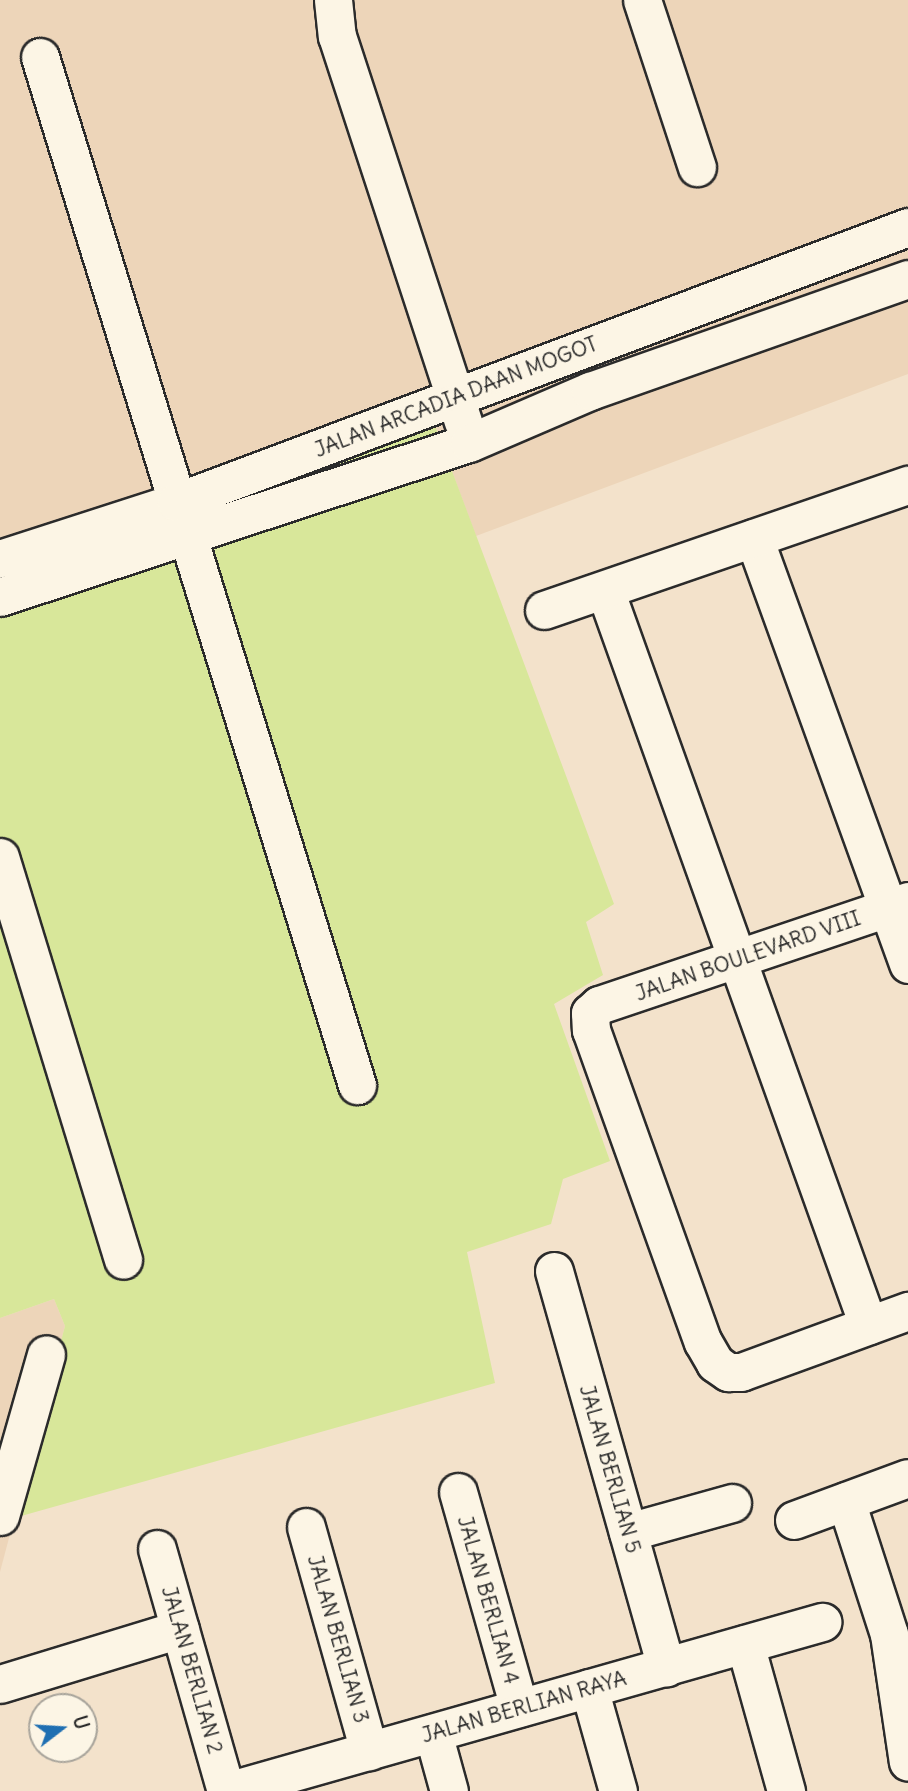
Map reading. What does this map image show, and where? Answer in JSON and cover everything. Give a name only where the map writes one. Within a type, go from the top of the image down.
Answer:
[{"type":"street","points":[[333,0],[337,36],[469,443]]},
{"type":"street","points":[[642,0],[697,167]]},
{"type":"street","points":[[40,57],[357,1085]]},
{"type":"street","name":"JALAN ARCADIA DAAN MOGOT","points":[[0,597],[456,399],[866,240],[908,227]]},
{"type":"street","name":"JALAN ARCADIA DAAN MOGOT","points":[[0,559],[182,518],[469,443],[590,391],[908,279]]},
{"type":"street","points":[[544,610],[908,485]]},
{"type":"street","points":[[754,538],[898,905],[908,964]]},
{"type":"street","points":[[605,590],[868,1325],[908,1311]]},
{"type":"street","points":[[0,858],[123,1260]]},
{"type":"street","name":"JALAN BOULEVARD VIII","points":[[868,1325],[741,1372],[728,1372],[715,1363],[703,1342],[591,1030],[590,1013],[599,1005],[898,905]]},
{"type":"street","name":"JALAN BERLIAN 5","points":[[554,1271],[666,1667]]},
{"type":"street","points":[[0,1516],[46,1354]]},
{"type":"street","points":[[794,1520],[908,1478]]},
{"type":"street","name":"JALAN BERLIAN 4","points":[[458,1492],[519,1708]]},
{"type":"street","points":[[846,1501],[899,1631],[907,1756]]},
{"type":"street","points":[[628,1532],[732,1503]]},
{"type":"street","name":"JALAN BERLIAN 3","points":[[306,1527],[369,1751]]},
{"type":"street","name":"JALAN BERLIAN 2","points":[[157,1549],[226,1791]]},
{"type":"street","name":"JALAN BERLIAN RAYA","points":[[226,1791],[297,1781],[369,1751],[822,1622]]},
{"type":"street","points":[[0,1684],[180,1629]]},
{"type":"street","points":[[745,1644],[786,1791]]},
{"type":"street","points":[[589,1688],[618,1791]]},
{"type":"street","points":[[433,1733],[449,1791]]},
{"type":"shaded area","points":[[0,0],[908,0],[908,374],[476,536],[424,396],[0,545]]},
{"type":"shaded area","points":[[54,1299],[65,1326],[0,1572],[0,1318]]},
{"type":"green space","points":[[424,396],[614,904],[586,922],[603,975],[554,1004],[610,1161],[563,1179],[551,1224],[467,1252],[495,1383],[14,1518],[65,1326],[54,1299],[0,1318],[0,545]]}]
